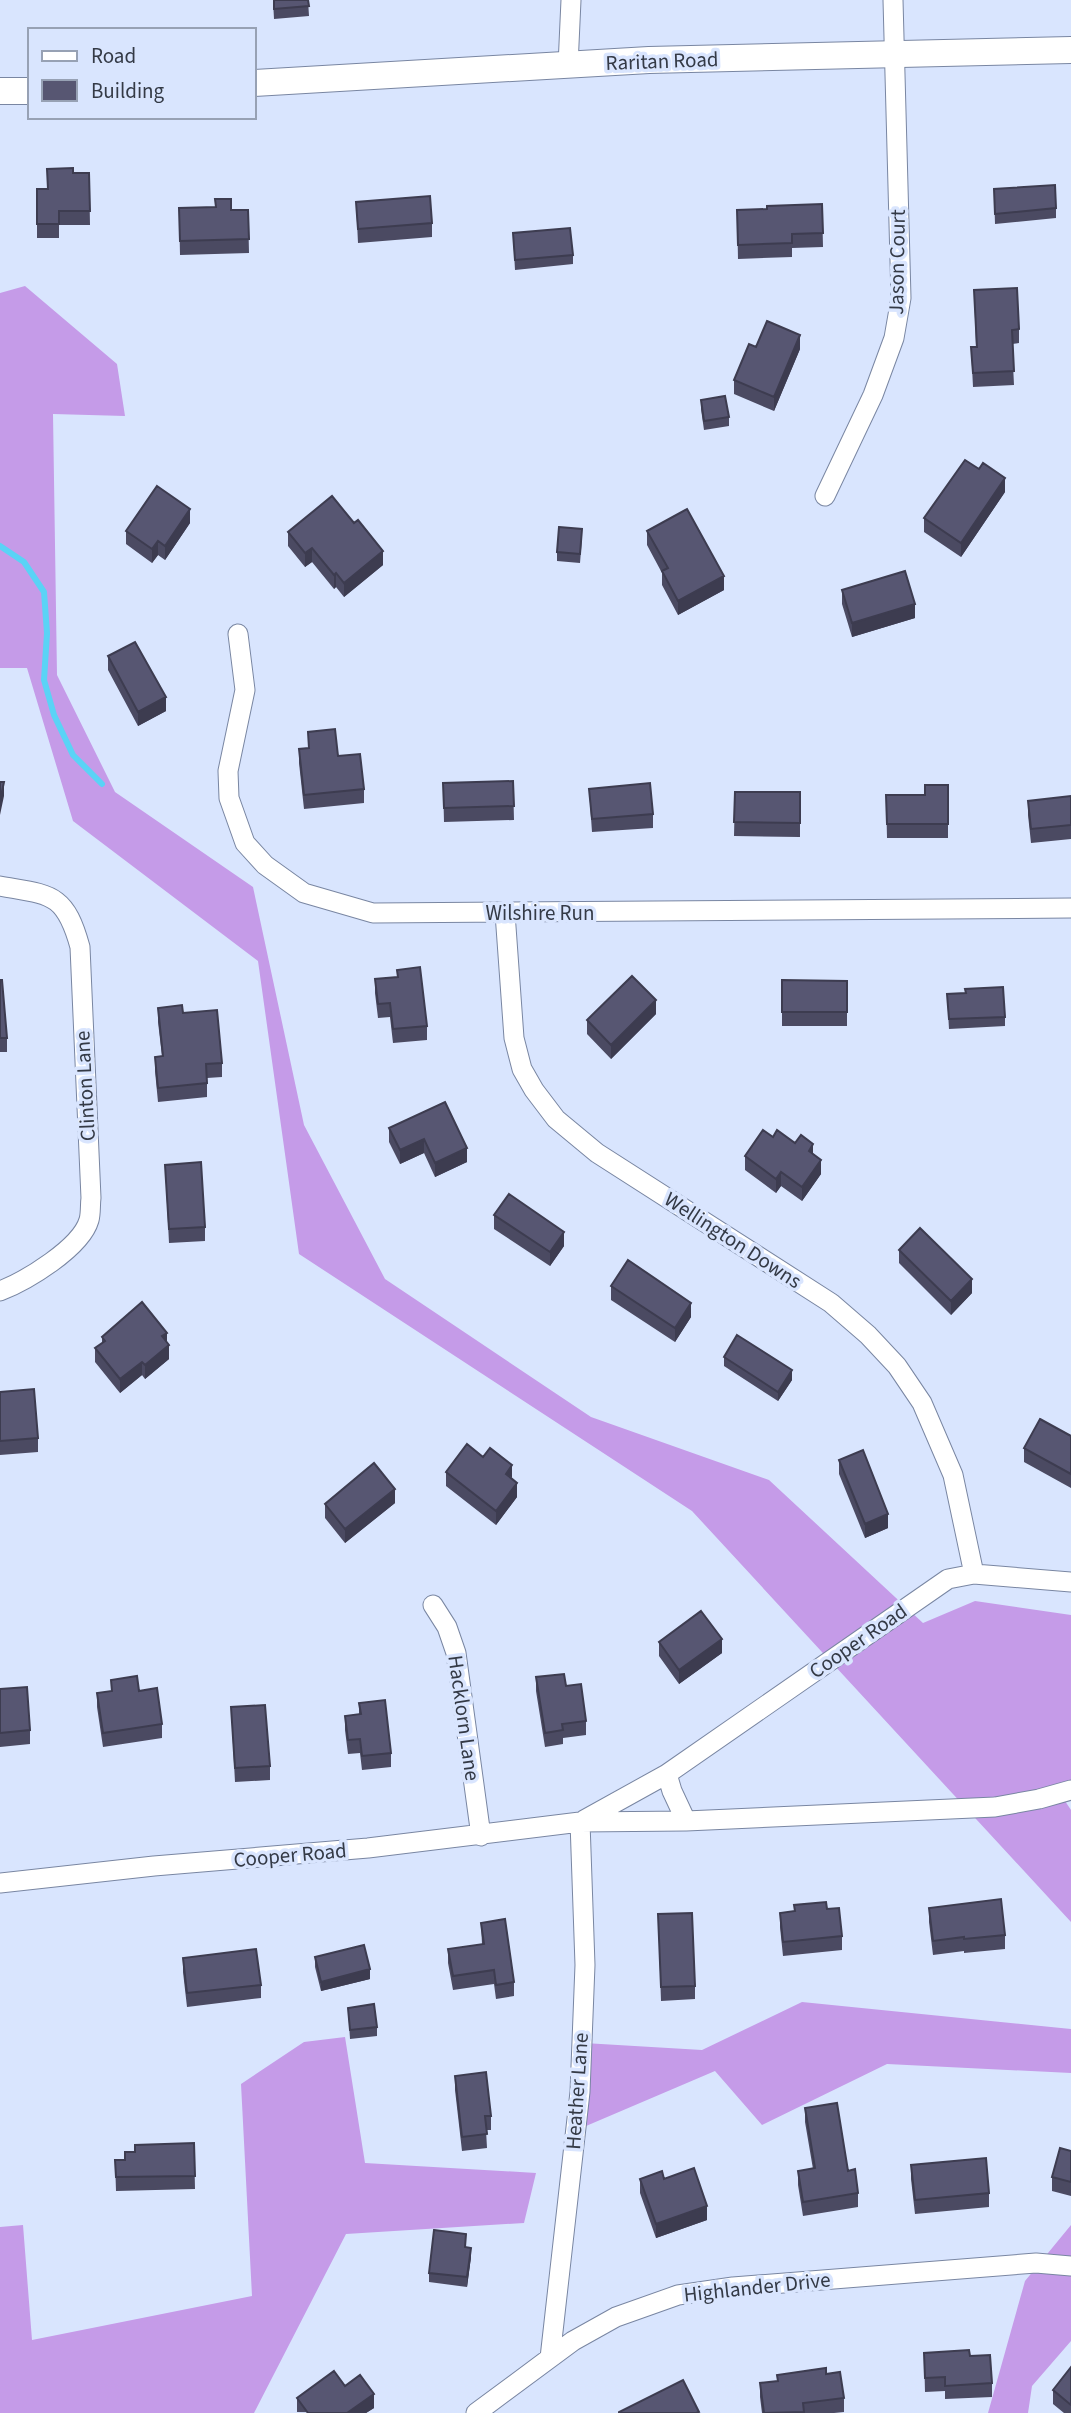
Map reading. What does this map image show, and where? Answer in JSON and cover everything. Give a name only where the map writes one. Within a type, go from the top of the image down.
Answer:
[{"type":"street","points":[[568,66],[571,0]]},
{"type":"street","name":"Jason Court","points":[[825,496],[873,395],[894,338],[901,299],[893,0]]},
{"type":"street","name":"Raritan Road","points":[[256,83],[649,60],[1071,50]]},
{"type":"street","points":[[0,91],[28,92]]},
{"type":"street","name":"Wilshire Run","points":[[238,634],[245,690],[228,771],[229,798],[244,843],[265,866],[304,893],[373,913],[1071,908]]},
{"type":"street","name":"Clinton Lane","points":[[0,886],[50,895],[64,909],[75,927],[80,947],[91,1198],[89,1222],[79,1236],[33,1275],[0,1291]]},
{"type":"street","name":"Wellington Downs","points":[[505,913],[514,1038],[522,1069],[534,1090],[556,1119],[597,1153],[831,1303],[868,1335],[897,1366],[922,1403],[953,1475],[974,1574]]},
{"type":"street","name":"Cooper Road","points":[[580,1822],[667,1774],[948,1579],[974,1574],[1071,1582]]},
{"type":"street","name":"Hacklorn Lane","points":[[433,1605],[447,1627],[456,1653],[481,1836]]},
{"type":"street","points":[[667,1774],[686,1821]]},
{"type":"street","name":"Cooper Road","points":[[0,1884],[154,1866],[481,1836],[580,1822],[686,1821],[995,1807],[1039,1800],[1071,1790]]},
{"type":"street","name":"Heather Lane","points":[[550,2358],[580,2092],[584,1965],[580,1822]]},
{"type":"street","name":"Highlander Drive","points":[[477,2413],[573,2341],[616,2317],[678,2295],[733,2287],[1036,2263],[1071,2266]]},
{"type":"shaded area","points":[[25,286],[117,364],[125,416],[53,414],[57,675],[115,792],[253,887],[304,1125],[385,1279],[591,1417],[769,1480],[923,1623],[975,1601],[1071,1615],[1071,1783],[1063,1798],[1071,1810],[1071,1922],[692,1511],[299,1254],[258,961],[73,821],[27,668],[0,668],[0,293]]},
{"type":"shaded area","points":[[802,2002],[1071,2029],[1071,2073],[887,2064],[762,2125],[715,2071],[572,2132],[584,2043],[702,2050]]},
{"type":"shaded area","points":[[345,2037],[365,2163],[536,2173],[524,2223],[346,2234],[254,2413],[0,2413],[0,2227],[23,2225],[32,2340],[252,2296],[241,2084],[304,2042]]},
{"type":"shaded area","points":[[1071,2225],[1071,2341],[1032,2386],[1028,2413],[988,2413],[1025,2281]]},
{"type":"building","points":[[274,0],[308,0],[309,6],[274,9]]},
{"type":"building","points":[[73,168],[73,173],[89,173],[90,211],[59,211],[59,224],[37,224],[37,189],[48,189],[47,169]]},
{"type":"building","points":[[1055,185],[1056,208],[995,214],[994,189]]},
{"type":"building","points":[[430,196],[432,223],[358,229],[356,202]]},
{"type":"building","points":[[215,199],[231,199],[231,210],[248,210],[249,239],[180,241],[179,208],[216,207]]},
{"type":"building","points":[[822,204],[823,233],[792,234],[792,243],[738,245],[737,210]]},
{"type":"building","points":[[570,228],[573,255],[515,260],[513,233]]},
{"type":"building","points":[[1017,288],[1019,329],[1012,330],[1014,371],[973,373],[971,347],[977,347],[974,290]]},
{"type":"building","points":[[767,321],[800,335],[774,397],[734,380],[749,344],[756,347]]},
{"type":"building","points":[[725,396],[729,417],[704,421],[701,400]]},
{"type":"building","points":[[965,460],[979,469],[983,463],[1005,478],[961,543],[924,518]]},
{"type":"building","points":[[157,486],[190,509],[165,546],[158,541],[152,549],[126,531]]},
{"type":"building","points":[[332,496],[354,523],[358,520],[383,551],[344,583],[312,548],[305,553],[288,532]]},
{"type":"building","points":[[687,509],[724,576],[678,601],[662,571],[668,568],[647,531]]},
{"type":"building","points":[[559,527],[582,529],[580,554],[557,552]]},
{"type":"building","points":[[905,571],[915,604],[852,623],[842,590]]},
{"type":"building","points":[[135,642],[166,697],[138,712],[108,656]]},
{"type":"building","points":[[335,729],[338,756],[360,754],[364,789],[304,795],[299,749],[309,748],[308,732]]},
{"type":"building","points":[[513,781],[514,806],[444,808],[443,783]]},
{"type":"building","points":[[0,782],[4,782],[0,801]]},
{"type":"building","points":[[650,783],[653,814],[592,819],[589,789]]},
{"type":"building","points":[[925,785],[948,785],[948,824],[887,824],[886,795],[925,795]]},
{"type":"building","points":[[735,792],[800,792],[800,823],[734,822]]},
{"type":"building","points":[[1071,796],[1071,825],[1031,829],[1028,801]]},
{"type":"building","points":[[420,967],[427,1026],[393,1029],[390,1003],[378,1004],[375,979],[398,977],[397,970]]},
{"type":"building","points":[[632,976],[656,1000],[611,1045],[587,1020]]},
{"type":"building","points":[[2,980],[7,1038],[0,1038]]},
{"type":"building","points":[[782,980],[847,981],[847,1012],[782,1012]]},
{"type":"building","points":[[1003,987],[1005,1017],[949,1019],[947,994],[966,993],[965,989]]},
{"type":"building","points":[[182,1005],[183,1013],[217,1010],[222,1063],[206,1064],[207,1083],[158,1088],[155,1057],[163,1056],[158,1008]]},
{"type":"building","points":[[445,1102],[467,1148],[435,1163],[424,1139],[400,1150],[389,1128]]},
{"type":"building","points":[[763,1130],[773,1137],[777,1130],[795,1143],[801,1135],[813,1144],[809,1151],[821,1160],[802,1187],[781,1172],[776,1179],[745,1156]]},
{"type":"building","points":[[201,1162],[205,1227],[169,1229],[165,1165]]},
{"type":"building","points":[[509,1194],[564,1232],[550,1252],[494,1215]]},
{"type":"building","points":[[920,1228],[972,1279],[951,1301],[899,1250]]},
{"type":"building","points":[[628,1260],[691,1303],[675,1328],[611,1286]]},
{"type":"building","points":[[142,1302],[167,1333],[162,1336],[169,1345],[145,1365],[142,1362],[120,1379],[95,1348],[105,1341],[102,1337]]},
{"type":"building","points":[[737,1335],[792,1370],[778,1392],[724,1357]]},
{"type":"building","points":[[34,1389],[38,1438],[0,1441],[0,1392]]},
{"type":"building","points":[[1040,1419],[1071,1436],[1071,1474],[1024,1448]]},
{"type":"building","points":[[467,1444],[483,1457],[490,1448],[512,1465],[506,1474],[517,1483],[496,1511],[446,1472]]},
{"type":"building","points":[[863,1450],[888,1514],[865,1524],[839,1460]]},
{"type":"building","points":[[374,1463],[395,1489],[345,1529],[325,1504]]},
{"type":"building","points":[[701,1611],[722,1639],[679,1670],[659,1642]]},
{"type":"building","points":[[564,1674],[566,1686],[581,1684],[586,1721],[562,1724],[563,1730],[545,1733],[536,1677]]},
{"type":"building","points":[[137,1676],[139,1691],[157,1688],[162,1724],[103,1733],[97,1693],[112,1691],[111,1680]]},
{"type":"building","points":[[27,1687],[30,1730],[0,1733],[0,1689]]},
{"type":"building","points":[[385,1700],[391,1753],[362,1756],[360,1739],[348,1740],[345,1716],[361,1714],[359,1703]]},
{"type":"building","points":[[265,1705],[270,1766],[235,1768],[231,1707]]},
{"type":"building","points":[[1001,1899],[1005,1935],[933,1941],[929,1908]]},
{"type":"building","points":[[826,1902],[827,1909],[839,1908],[842,1936],[783,1942],[780,1913],[795,1911],[794,1905]]},
{"type":"building","points":[[692,1913],[695,1986],[661,1987],[658,1914]]},
{"type":"building","points":[[505,1919],[514,1982],[496,1985],[494,1970],[453,1976],[448,1949],[484,1944],[481,1923]]},
{"type":"building","points":[[364,1945],[370,1969],[321,1982],[315,1957]]},
{"type":"building","points":[[256,1949],[261,1985],[187,1993],[183,1958]]},
{"type":"building","points":[[374,2004],[377,2027],[350,2030],[348,2008]]},
{"type":"building","points":[[486,2072],[491,2116],[485,2116],[487,2134],[462,2137],[455,2076]]},
{"type":"building","points":[[837,2103],[848,2171],[855,2169],[858,2193],[803,2202],[798,2171],[815,2168],[805,2108]]},
{"type":"building","points":[[194,2143],[195,2176],[116,2177],[115,2160],[125,2160],[125,2152],[135,2152],[135,2145]]},
{"type":"building","points":[[1060,2148],[1071,2151],[1071,2182],[1052,2177]]},
{"type":"building","points":[[986,2158],[989,2193],[915,2200],[911,2165]]},
{"type":"building","points":[[694,2168],[707,2206],[656,2224],[640,2179],[662,2171],[664,2179]]},
{"type":"building","points":[[434,2230],[466,2234],[465,2247],[471,2248],[467,2277],[429,2273]]},
{"type":"building","points":[[969,2350],[970,2356],[990,2355],[992,2383],[945,2386],[945,2377],[925,2378],[924,2353]]},
{"type":"building","points":[[1071,2367],[1071,2405],[1053,2390]]},
{"type":"building","points":[[826,2368],[826,2374],[840,2372],[844,2398],[803,2403],[804,2412],[764,2413],[760,2383],[778,2381],[777,2375]]},
{"type":"building","points":[[334,2371],[345,2386],[360,2375],[374,2394],[347,2413],[308,2413],[297,2398]]},
{"type":"building","points":[[683,2380],[699,2412],[619,2413],[619,2412]]},
{"type":"waterway","points":[[0,546],[24,562],[44,592],[47,633],[44,680],[54,715],[73,755],[102,784]]}]
